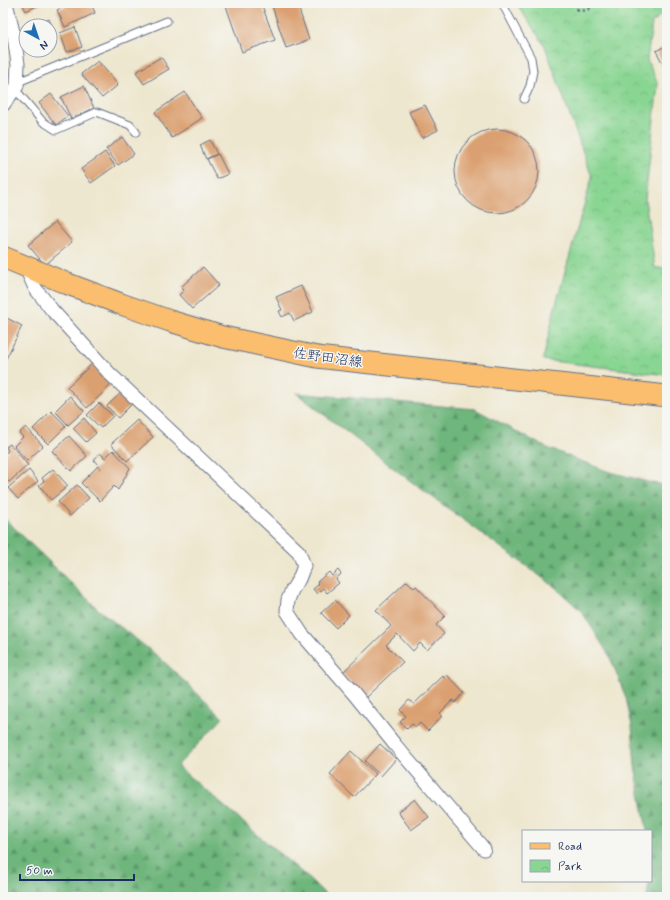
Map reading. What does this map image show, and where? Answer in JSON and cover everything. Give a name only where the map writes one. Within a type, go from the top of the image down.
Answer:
[{"type":"main road","name":"佐野田沼線","points":[[3,257],[114,302],[170,321],[223,337],[317,357],[667,396]]},
{"type":"street","points":[[3,105],[16,86],[18,64],[14,36],[6,3]]},
{"type":"street","points":[[25,266],[35,288],[52,310],[110,374],[298,552],[304,566],[288,600],[287,611],[294,623],[396,746],[484,848]]},
{"type":"lane","points":[[502,3],[531,58],[533,71],[530,86],[524,99]]},
{"type":"lane","points":[[136,132],[130,125],[97,112],[56,130],[42,121],[16,86],[167,21]]},
{"type":"path","points":[[576,9],[581,12],[587,10],[593,5],[593,3]]},
{"type":"green space","points":[[516,3],[667,3],[667,10],[652,23],[647,60],[658,84],[645,199],[655,268],[667,268],[667,375],[543,360],[554,311],[592,177],[545,46]]},
{"type":"green space","points":[[296,393],[475,409],[545,447],[607,471],[652,483],[667,485],[667,897],[647,897],[649,882],[652,882],[652,830],[647,830],[635,766],[632,726],[626,698],[610,657],[582,612],[555,587],[405,477]]},
{"type":"green space","points":[[3,517],[99,610],[160,658],[223,718],[177,766],[313,882],[328,897],[3,897]]},
{"type":"building","points":[[22,3],[43,3],[26,11]]},
{"type":"building","points":[[72,3],[91,3],[95,13],[65,27],[57,10]]},
{"type":"building","points":[[225,3],[261,3],[275,40],[242,52]]},
{"type":"building","points":[[271,3],[297,3],[309,40],[286,48]]},
{"type":"building","points":[[75,27],[82,47],[67,52],[60,33]]},
{"type":"building","points":[[667,45],[667,71],[656,51]]},
{"type":"building","points":[[161,57],[169,69],[144,84],[136,72]]},
{"type":"building","points":[[98,61],[118,85],[102,98],[81,74]]},
{"type":"building","points":[[84,86],[94,108],[71,119],[61,97]]},
{"type":"building","points":[[185,92],[202,118],[172,138],[155,112]]},
{"type":"building","points":[[51,94],[68,116],[56,125],[39,103]]},
{"type":"building","points":[[425,105],[438,130],[422,138],[409,112]]},
{"type":"building","points":[[497,129],[513,132],[527,141],[536,155],[539,171],[536,187],[527,201],[513,210],[497,213],[481,210],[467,201],[458,187],[455,171],[458,155],[467,141],[481,132]]},
{"type":"building","points":[[122,137],[134,154],[118,165],[106,149]]},
{"type":"building","points":[[210,140],[217,154],[206,159],[200,145]]},
{"type":"building","points":[[105,152],[115,166],[91,183],[81,169]]},
{"type":"building","points":[[218,154],[228,174],[217,179],[207,159]]},
{"type":"building","points":[[55,222],[72,242],[45,265],[28,245]]},
{"type":"building","points":[[203,267],[219,285],[192,309],[179,295],[184,290],[181,287]]},
{"type":"building","points":[[301,286],[313,312],[294,321],[290,313],[282,317],[279,311],[282,310],[276,297]]},
{"type":"building","points":[[3,316],[22,326],[3,365]]},
{"type":"building","points":[[92,364],[112,384],[87,408],[67,387]]},
{"type":"building","points":[[123,391],[134,402],[118,418],[107,406]]},
{"type":"building","points":[[70,396],[84,411],[68,425],[55,411]]},
{"type":"building","points":[[99,403],[113,416],[101,428],[87,415]]},
{"type":"building","points":[[51,411],[66,426],[48,444],[33,429]]},
{"type":"building","points":[[84,418],[96,433],[86,442],[73,428]]},
{"type":"building","points":[[137,420],[153,437],[127,461],[111,444]]},
{"type":"building","points":[[26,427],[43,446],[27,461],[14,446],[23,437],[19,433]]},
{"type":"building","points":[[69,436],[87,456],[71,471],[52,451]]},
{"type":"building","points":[[10,444],[28,465],[9,482],[3,476],[3,455],[8,451],[6,447]]},
{"type":"building","points":[[113,450],[130,468],[118,490],[114,486],[100,501],[81,483],[98,466],[101,469],[94,460],[100,453],[105,458]]},
{"type":"building","points":[[53,469],[68,486],[51,500],[39,485],[44,481],[42,478]]},
{"type":"building","points":[[29,470],[38,481],[18,499],[8,488]]},
{"type":"building","points":[[77,485],[89,498],[70,516],[58,502]]},
{"type":"building","points":[[338,570],[341,574],[336,579],[339,583],[327,593],[323,588],[317,594],[313,589],[319,584],[317,582],[329,572],[332,576]]},
{"type":"building","points":[[407,581],[414,588],[416,586],[445,616],[436,625],[444,634],[427,650],[420,643],[413,651],[397,634],[386,645],[403,662],[365,698],[342,673],[391,626],[376,610]]},
{"type":"building","points":[[335,600],[349,615],[336,628],[321,613]]},
{"type":"building","points":[[447,675],[464,693],[455,703],[453,700],[440,713],[442,716],[428,731],[420,723],[416,727],[412,724],[407,729],[400,722],[406,716],[400,710],[409,700],[414,704],[443,676],[444,678]]},
{"type":"building","points":[[380,744],[396,759],[381,776],[365,761]]},
{"type":"building","points":[[351,751],[376,774],[354,797],[330,774]]},
{"type":"building","points":[[415,799],[429,817],[411,830],[398,812]]}]
